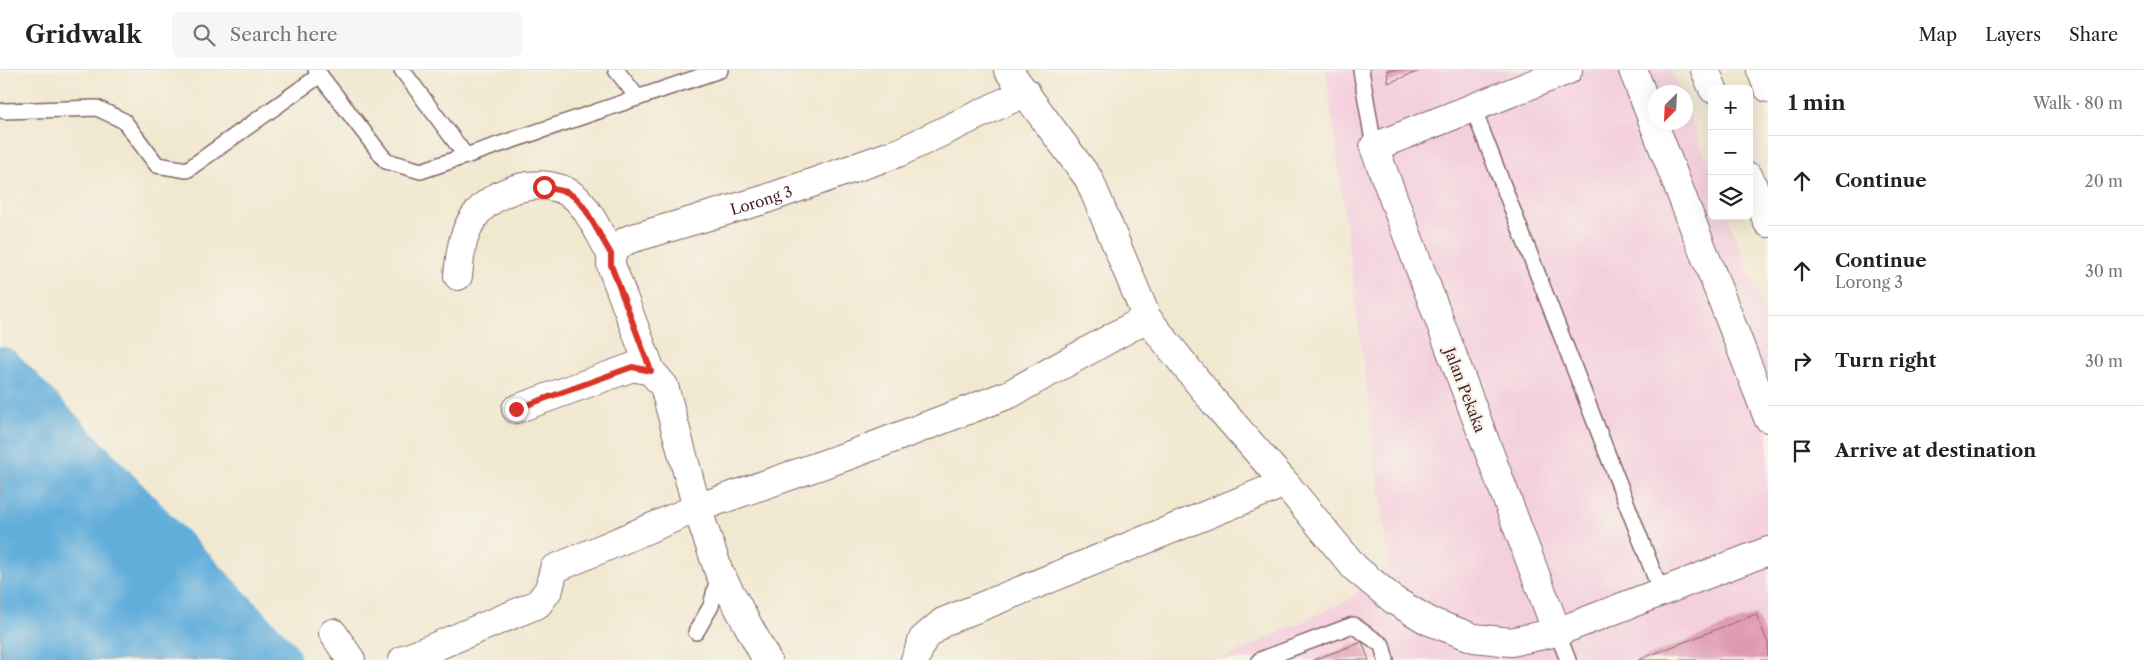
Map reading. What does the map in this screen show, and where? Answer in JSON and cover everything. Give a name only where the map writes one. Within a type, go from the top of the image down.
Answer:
[{"type":"street","points":[[1008,70],[1089,179],[1147,318],[1214,402],[1285,482],[1355,568],[1395,602],[1429,622],[1474,638],[1511,642],[1557,632],[1768,551]]},
{"type":"street","points":[[1374,147],[1568,70]]},
{"type":"street","points":[[1634,70],[1768,418]]},
{"type":"street","points":[[1705,70],[1711,85]]},
{"type":"street","points":[[1761,70],[1768,88]]},
{"type":"street","name":"Lorong 3","points":[[611,254],[615,247],[630,238],[763,200],[900,152],[1026,92]]},
{"type":"street","name":"Jalan Pekaka","points":[[1374,147],[1557,632]]},
{"type":"street","points":[[458,276],[460,249],[473,219],[490,202],[515,188],[533,186],[557,188],[576,198],[584,207],[611,254],[611,265],[651,371],[664,386],[697,508],[720,572],[767,660]]},
{"type":"street","points":[[1753,187],[1768,223]]},
{"type":"street","points":[[403,660],[538,604],[549,589],[554,569],[697,508],[850,455],[1010,394],[1147,318]]},
{"type":"street","points":[[516,409],[632,367],[651,371]]},
{"type":"street","points":[[915,660],[923,639],[943,622],[1285,482]]},
{"type":"street","points":[[333,633],[351,660]]},
{"type":"lane","points":[[402,70],[466,156]]},
{"type":"lane","points":[[616,70],[638,98]]},
{"type":"lane","points":[[4,111],[97,108],[124,121],[157,165],[187,170],[318,73],[386,161],[421,171],[720,70]]},
{"type":"lane","points":[[1361,70],[1374,147]]},
{"type":"lane","points":[[1473,108],[1661,592]]},
{"type":"lane","points":[[696,632],[711,606],[720,572]]},
{"type":"lane","points":[[1260,660],[1353,625],[1382,645],[1386,660]]},
{"type":"lane","points":[[1557,632],[1568,660]]},
{"type":"shaded area","points":[[1326,70],[1671,70],[1677,85],[1648,85],[1648,130],[1693,130],[1693,125],[1708,165],[1708,220],[1729,220],[1768,322],[1768,660],[1221,660],[1350,599],[1389,564]]},
{"type":"water","points":[[0,372],[275,660],[0,660]]},
{"type":"building","points":[[1387,70],[1422,70],[1388,83]]},
{"type":"building","points":[[1756,614],[1768,643],[1768,660],[1638,660]]},
{"type":"building","points":[[1362,642],[1369,660],[1313,660]]},
{"type":"waterway","points":[[0,372],[275,660]]},
{"type":"route","points":[[516,409],[632,367],[651,371],[611,265],[611,254],[584,207],[567,192],[557,188],[544,187]]}]
